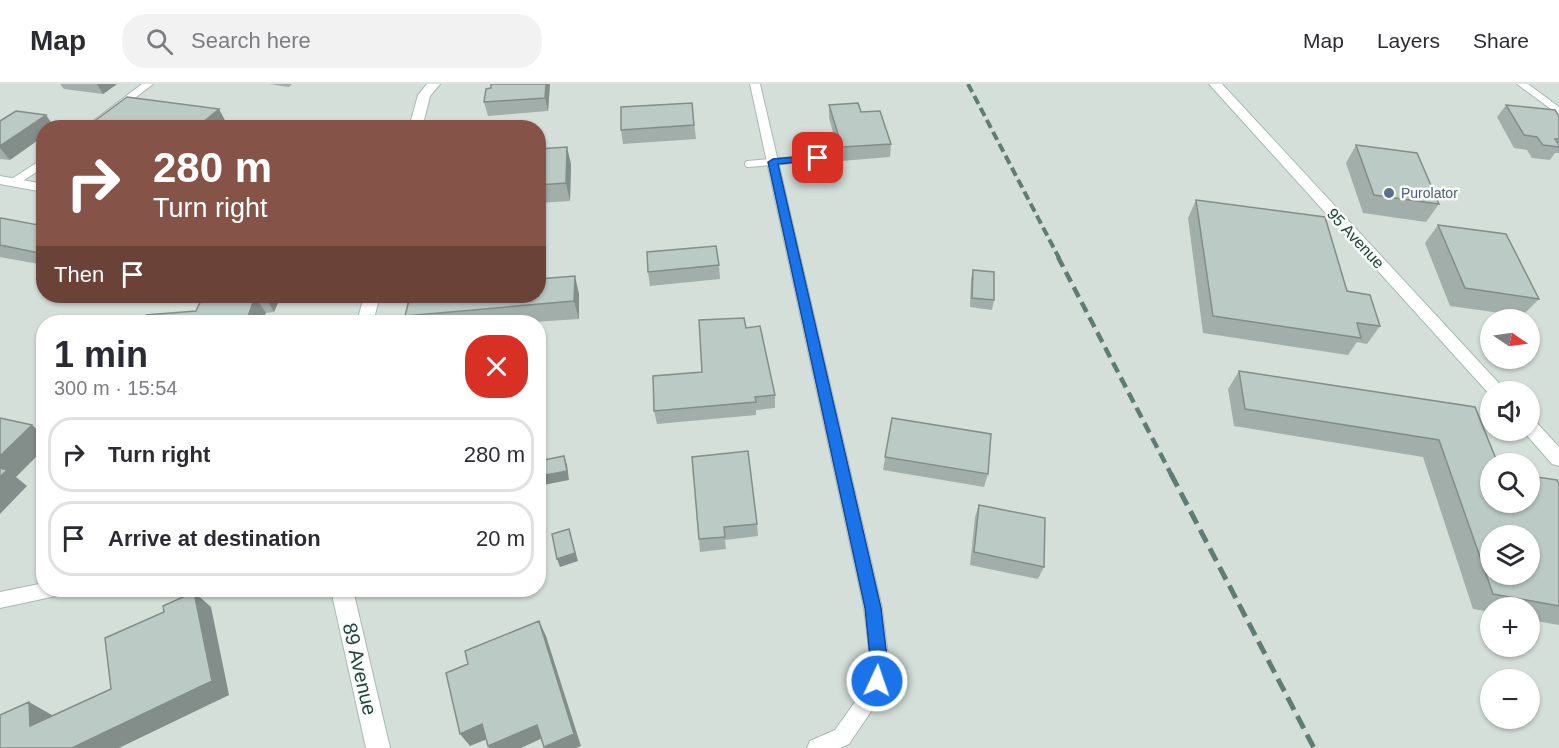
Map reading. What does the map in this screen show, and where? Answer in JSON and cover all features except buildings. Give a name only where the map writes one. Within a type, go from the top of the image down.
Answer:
[{"type":"street","points":[[100,120],[148,84]]},
{"type":"street","points":[[417,120],[424,95],[434,84]]},
{"type":"street","points":[[755,84],[873,608],[880,666],[874,692],[842,737],[817,748]]},
{"type":"street","name":"95 Avenue","points":[[1215,84],[1488,381]]},
{"type":"street","points":[[1522,84],[1559,112]]},
{"type":"street","points":[[7,181],[36,165]]},
{"type":"street","points":[[7,181],[36,186]]},
{"type":"street","points":[[1540,438],[1559,459]]},
{"type":"street","points":[[0,600],[36,593]]},
{"type":"street","name":"89 Avenue","points":[[344,597],[378,748]]},
{"type":"lane","points":[[748,164],[818,158]]},
{"type":"shaded area","points":[[0,84],[1559,84],[1559,748],[0,748]]},
{"type":"railway","points":[[968,84],[1059,258]]},
{"type":"railway","points":[[1058,257],[1172,476]]},
{"type":"railway","points":[[1171,474],[1314,748]]},
{"type":"place","name":"Purolator","points":[[1389,193]]},
{"type":"route","points":[[818,158],[773,162],[873,608],[880,666],[877,681]]}]
